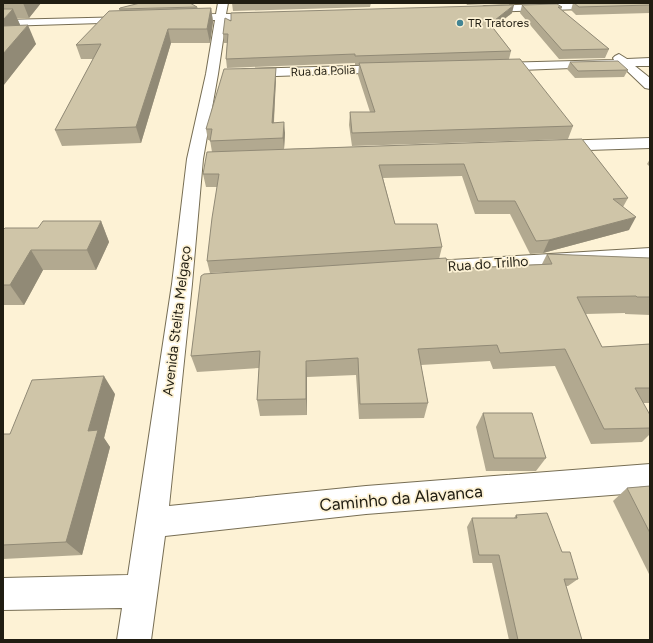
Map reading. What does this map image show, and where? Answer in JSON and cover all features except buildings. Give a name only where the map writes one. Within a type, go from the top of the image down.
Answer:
[{"type":"street","points":[[471,9],[555,5],[650,4]]},
{"type":"street","points":[[555,5],[568,16]]},
{"type":"street","points":[[174,18],[222,10],[275,15]]},
{"type":"street","name":"Avenida Stelita Melgaço","points":[[134,640],[140,592],[190,283],[203,159],[225,74],[222,10]]},
{"type":"street","points":[[3,24],[143,19]]},
{"type":"street","points":[[607,49],[650,85]]},
{"type":"street","points":[[482,67],[650,62]]},
{"type":"street","name":"Rua da Polia","points":[[225,74],[402,69]]},
{"type":"street","points":[[539,146],[650,143]]},
{"type":"street","name":"Rua do Trilho","points":[[396,270],[650,254]]},
{"type":"street","name":"Caminho da Alavanca","points":[[152,523],[366,500],[650,478]]},
{"type":"street","points":[[3,594],[140,592]]},
{"type":"place","name":"TR Tratores","points":[[460,23]]}]
